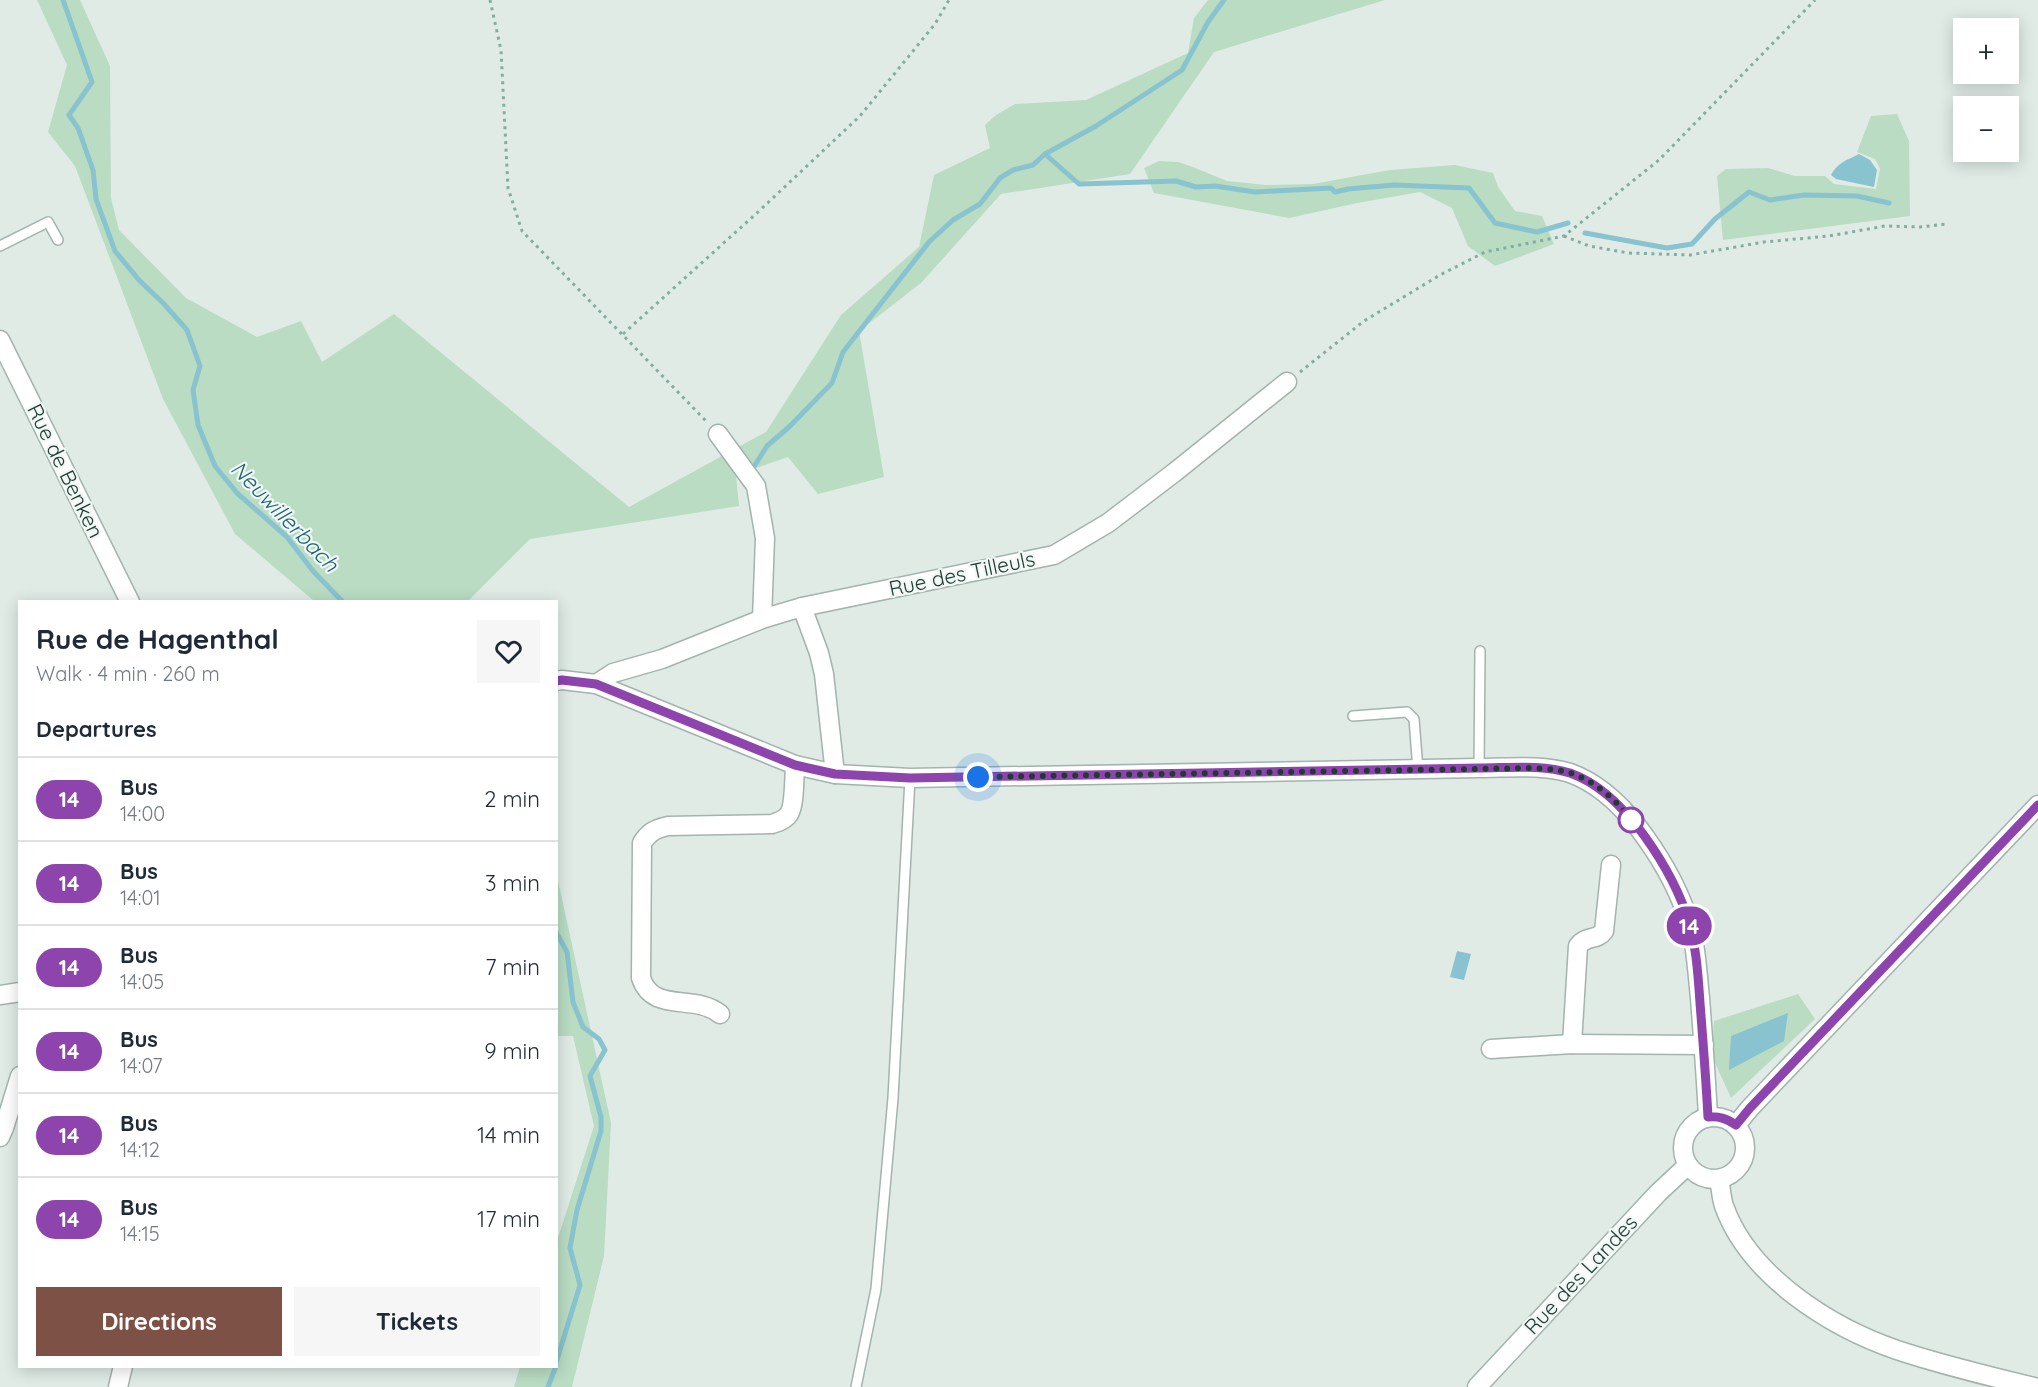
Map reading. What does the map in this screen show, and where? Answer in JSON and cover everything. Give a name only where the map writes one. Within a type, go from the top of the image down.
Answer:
[{"type":"street","name":"Rue de Benken","points":[[0,340],[129,600]]},
{"type":"street","name":"Rue des Tilleuls","points":[[596,684],[613,673],[662,659],[762,619],[802,606],[1054,555],[1108,523],[1287,382]]},
{"type":"street","points":[[718,434],[756,486],[765,537],[762,619]]},
{"type":"street","points":[[802,606],[824,674],[835,774]]},
{"type":"street","points":[[558,681],[596,684],[795,765],[835,774],[910,778],[1479,768],[1534,768],[1567,772],[1597,786],[1629,817],[1669,875],[1687,915],[1697,968],[1708,1117]]},
{"type":"street","points":[[720,1014],[711,1007],[652,997],[644,988],[640,978],[642,843],[654,830],[668,826],[772,825],[783,820],[789,814],[791,807],[795,765]]},
{"type":"street","points":[[1736,1125],[2038,805]]},
{"type":"street","points":[[1572,1044],[1578,946],[1582,940],[1597,938],[1604,931],[1611,865]]},
{"type":"street","points":[[0,995],[18,992]]},
{"type":"street","points":[[1491,1049],[1572,1044],[1704,1045]]},
{"type":"street","points":[[0,1137],[18,1082]]},
{"type":"street","points":[[1718,1116],[1736,1125],[1745,1143],[1742,1162],[1729,1176],[1719,1179],[1701,1177],[1688,1165],[1683,1156],[1682,1146],[1690,1127],[1698,1120],[1718,1116]]},
{"type":"street","name":"Rue des Landes","points":[[1477,1387],[1650,1202],[1688,1165]]},
{"type":"street","points":[[1719,1179],[1723,1205],[1740,1238],[1761,1266],[1798,1299],[1836,1323],[1895,1350],[2034,1387]]},
{"type":"street","points":[[118,1387],[123,1368]]},
{"type":"lane","points":[[0,246],[48,222],[58,240]]},
{"type":"lane","points":[[1479,768],[1480,651]]},
{"type":"lane","points":[[1353,717],[1407,711],[1411,714],[1414,719],[1418,770]]},
{"type":"lane","points":[[856,1387],[876,1288],[884,1205],[893,1098],[910,778]]},
{"type":"path","points":[[490,0],[501,50],[507,188],[522,231],[718,434]]},
{"type":"path","points":[[623,334],[860,116],[935,24],[949,0]]},
{"type":"path","points":[[1287,382],[1364,321],[1440,275],[1485,252],[1564,236],[1659,160],[1815,0]]},
{"type":"path","points":[[1564,236],[1589,246],[1628,253],[1690,255],[1764,242],[1829,236],[1885,226],[1920,227],[1947,224]]},
{"type":"green space","points":[[37,0],[80,0],[110,66],[111,198],[119,230],[186,298],[257,337],[301,321],[322,362],[394,314],[629,507],[766,432],[841,315],[919,247],[934,175],[990,148],[985,125],[996,115],[1015,104],[1086,100],[1188,53],[1194,18],[1208,0],[1385,0],[1214,52],[1130,174],[1001,194],[921,283],[859,331],[884,477],[818,494],[788,457],[736,475],[739,506],[530,539],[469,600],[313,600],[235,534],[163,399],[75,166],[48,132],[67,65]]},
{"type":"green space","points":[[1897,114],[1909,141],[1910,216],[1723,240],[1717,176],[1726,169],[1768,168],[1795,176],[1825,176],[1834,184],[1876,189],[1880,169],[1875,159],[1857,152],[1871,116]]},
{"type":"green space","points":[[1159,161],[1178,162],[1227,181],[1266,185],[1313,184],[1390,170],[1455,165],[1493,173],[1498,187],[1515,211],[1542,216],[1554,244],[1495,266],[1468,246],[1452,208],[1420,192],[1289,218],[1154,193],[1144,168]]},
{"type":"green space","points":[[558,881],[611,1123],[604,1256],[572,1387],[514,1387],[520,1368],[558,1368],[558,1238],[594,1126],[573,1036],[558,1036]]},
{"type":"green space","points":[[1798,994],[1815,1019],[1731,1098],[1711,1054],[1714,1021]]},
{"type":"water","points":[[1859,154],[1870,160],[1877,170],[1874,187],[1836,179],[1831,175],[1839,165]]},
{"type":"water","points":[[1457,951],[1471,954],[1464,980],[1450,977]]},
{"type":"water","points":[[1788,1013],[1784,1041],[1729,1070],[1731,1036]]},
{"type":"waterway","name":"Neuwillerbach","points":[[63,0],[92,82],[69,115],[78,128],[93,170],[96,199],[115,251],[187,330],[200,366],[193,390],[198,425],[215,466],[237,493],[287,537],[313,571],[341,600]]},
{"type":"waterway","points":[[1045,154],[1096,126],[1182,70],[1208,22],[1224,0]]},
{"type":"waterway","points":[[755,465],[767,446],[832,383],[843,352],[929,242],[953,220],[980,204],[1000,178],[1013,170],[1033,165],[1045,154],[1079,184],[1176,181],[1196,187],[1215,186],[1255,192],[1331,188],[1335,192],[1394,185],[1469,188],[1495,223],[1537,232],[1568,223]]},
{"type":"waterway","points":[[1585,233],[1667,248],[1692,244],[1715,219],[1749,192],[1770,200],[1804,195],[1857,196],[1889,203]]},
{"type":"waterway","name":"Neuwillerbach","points":[[558,936],[567,952],[573,1002],[583,1027],[599,1039],[605,1050],[590,1076],[601,1117],[601,1131],[577,1210],[570,1248],[580,1285],[558,1356]]},
{"type":"waterway","name":"Neuwillerbach","points":[[548,1387],[555,1368]]},
{"type":"bus line","name":"14","points":[[558,681],[596,684],[795,765],[835,774],[910,778],[1479,768],[1534,768],[1567,772],[1597,786],[1615,802],[1647,840],[1669,875],[1687,915],[1697,968],[1708,1117],[1718,1116],[1736,1125],[2038,805]]},
{"type":"route","points":[[978,777],[1534,768],[1567,772],[1584,779],[1597,786],[1631,820]]}]
